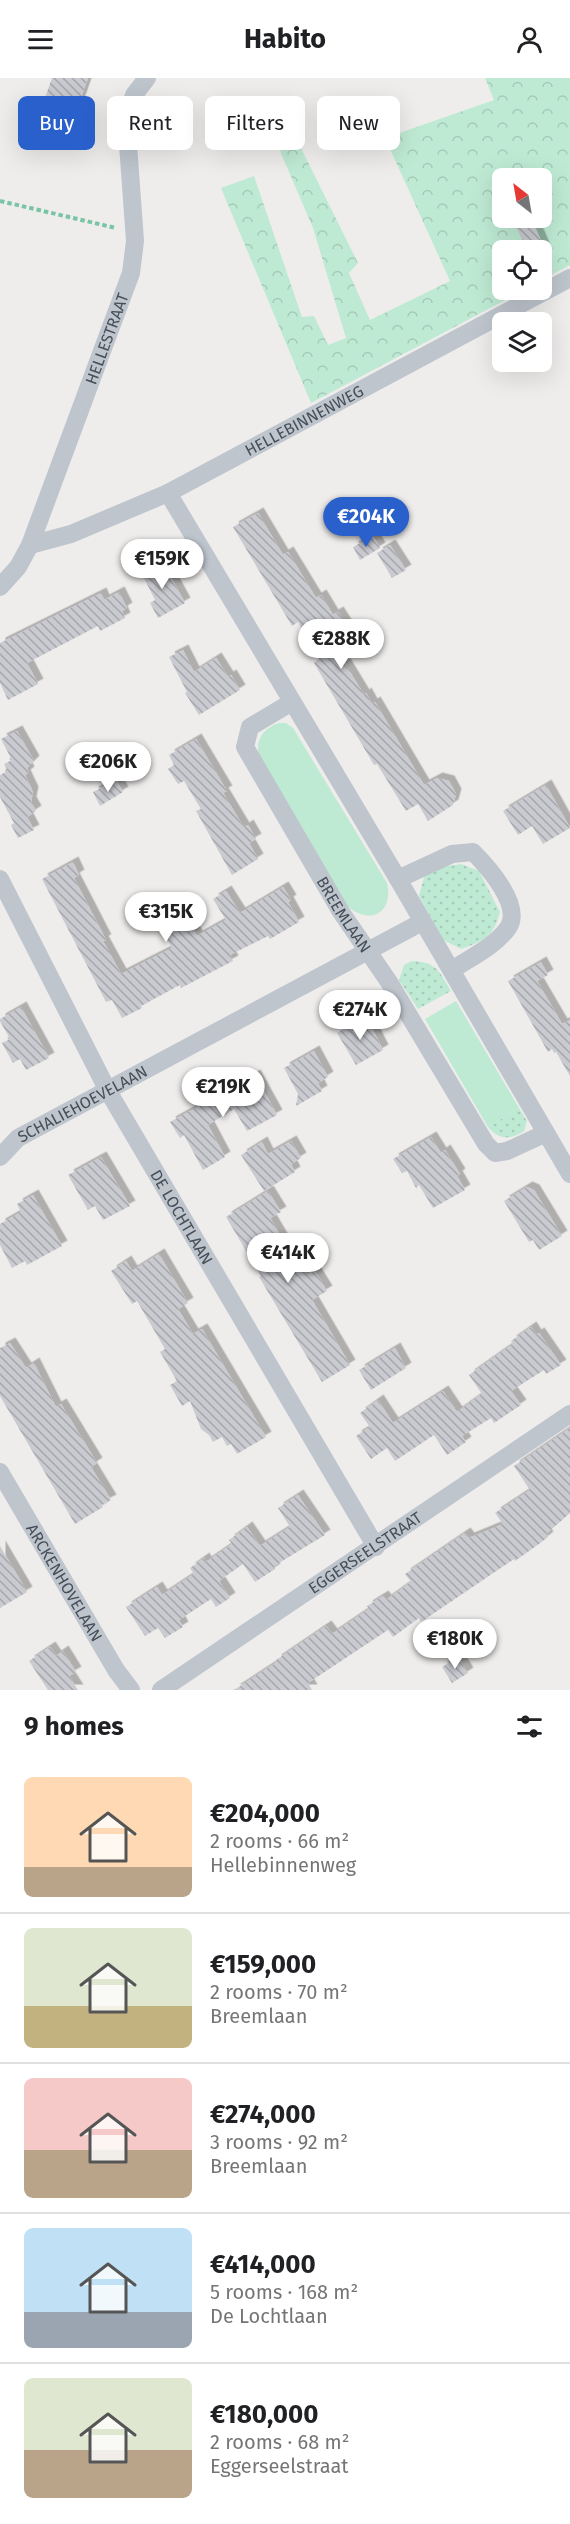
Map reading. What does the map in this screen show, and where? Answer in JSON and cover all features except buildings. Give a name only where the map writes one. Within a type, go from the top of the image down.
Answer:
[{"type":"street","name":"HELLESTRAAT","points":[[0,587],[18,567],[30,545],[131,273],[134,233],[126,117],[134,95],[147,78]]},
{"type":"street","name":"HELLEBINNENWEG","points":[[30,545],[71,534],[168,493],[570,278]]},
{"type":"street","points":[[168,493],[452,970],[570,1174]]},
{"type":"street","name":"BREEMLAAN","points":[[292,702],[250,727],[245,747],[341,912],[389,982],[486,1144],[495,1153],[507,1151],[546,1134]]},
{"type":"street","points":[[398,879],[452,854],[473,852],[488,866],[510,902],[512,915],[509,927],[494,941],[452,970]]},
{"type":"street","name":"DE LOCHTLAAN","points":[[0,879],[108,1091],[376,1547]]},
{"type":"street","name":"SCHALIEHOEVELAAN","points":[[0,1157],[18,1138],[422,922]]},
{"type":"street","name":"EGGERSEELSTRAAT","points":[[161,1690],[570,1414]]},
{"type":"street","name":"ARCKENHOVELAAN","points":[[0,1472],[116,1670],[131,1690]]},
{"type":"path","points":[[0,201],[134,233]]},
{"type":"green space","points":[[485,78],[570,78],[570,265],[552,275],[552,240],[492,240],[492,300],[505,300],[311,403],[221,188],[254,176],[302,317],[314,316],[328,345],[346,338],[313,228],[280,151],[302,150],[358,263],[349,273],[370,320],[450,281],[390,150],[400,150],[400,133],[494,100]]},
{"type":"green space","points":[[279,723],[286,723],[293,728],[387,883],[387,902],[378,913],[364,915],[347,906],[259,757],[259,740],[265,731]]},
{"type":"green space","points":[[461,864],[479,871],[500,912],[495,927],[487,936],[461,949],[443,940],[419,896],[424,877],[442,867]]},
{"type":"green space","points":[[412,961],[427,963],[436,969],[451,991],[418,1009],[399,980],[404,965]]},
{"type":"green space","points":[[456,1001],[519,1108],[488,1127],[425,1019]]},
{"type":"green space","points":[[519,1108],[527,1121],[524,1131],[505,1137],[496,1134],[488,1127]]}]
